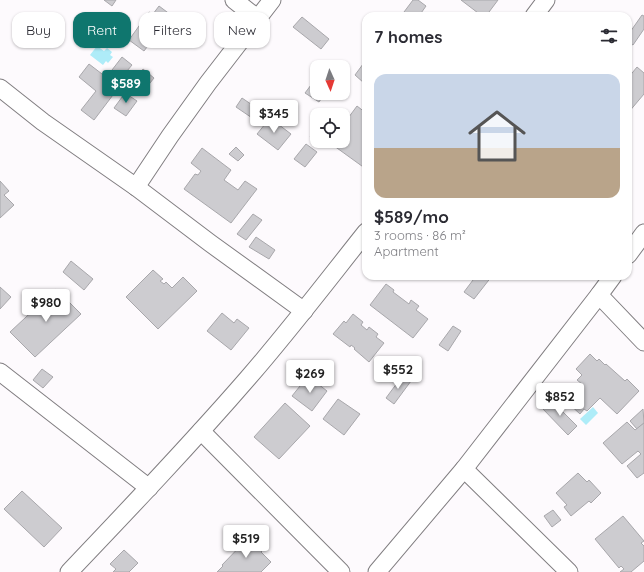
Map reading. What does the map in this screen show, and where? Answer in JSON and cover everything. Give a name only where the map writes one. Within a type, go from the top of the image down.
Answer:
[{"type":"street","points":[[234,0],[249,12]]},
{"type":"street","points":[[262,12],[272,0]]},
{"type":"street","points":[[537,12],[546,0]]},
{"type":"street","points":[[136,187],[170,136],[235,48]]},
{"type":"street","points":[[0,88],[43,122],[136,187],[304,311]]},
{"type":"street","points":[[632,250],[644,233]]},
{"type":"street","points":[[69,572],[149,488],[249,378],[362,237]]},
{"type":"street","points":[[377,572],[464,469],[610,280]]},
{"type":"street","points":[[599,295],[644,342]]},
{"type":"street","points":[[0,372],[149,488]]},
{"type":"street","points":[[201,431],[341,572]]},
{"type":"street","points":[[464,469],[569,572]]},
{"type":"water","points":[[95,48],[100,48],[104,51],[107,48],[112,52],[110,55],[113,57],[108,63],[106,61],[103,65],[90,55]]},
{"type":"water","points":[[593,407],[598,413],[586,425],[580,419]]},
{"type":"building","points":[[104,0],[116,0],[112,6]]},
{"type":"building","points":[[413,0],[418,0],[426,6],[422,12],[404,12]]},
{"type":"building","points":[[461,0],[498,0],[489,12],[477,12]]},
{"type":"building","points":[[159,6],[167,12],[154,12]]},
{"type":"building","points":[[642,15],[644,16],[644,29],[633,45],[632,29]]},
{"type":"building","points":[[302,17],[329,39],[321,49],[293,27]]},
{"type":"building","points":[[139,26],[139,47],[131,41],[131,37]]},
{"type":"building","points":[[122,57],[132,65],[122,77],[112,70]]},
{"type":"building","points":[[89,64],[119,87],[94,120],[81,110],[96,91],[79,77]]},
{"type":"building","points":[[362,65],[362,81],[355,75]]},
{"type":"building","points":[[637,67],[644,73],[644,94],[632,108],[632,73]]},
{"type":"building","points":[[143,69],[154,78],[142,93],[131,85]]},
{"type":"building","points":[[310,86],[310,96],[305,93]]},
{"type":"building","points":[[125,93],[137,101],[126,116],[114,108]]},
{"type":"building","points":[[242,98],[264,113],[258,122],[236,107]]},
{"type":"building","points":[[357,106],[362,110],[362,166],[337,148],[350,148],[350,116]]},
{"type":"building","points":[[270,118],[291,134],[278,150],[257,134]]},
{"type":"building","points":[[306,144],[317,152],[305,167],[294,159]]},
{"type":"building","points":[[236,147],[244,155],[238,161],[229,154]]},
{"type":"building","points":[[202,148],[231,170],[224,180],[238,190],[245,181],[257,189],[231,223],[184,189],[195,174],[198,175],[201,171],[191,163]]},
{"type":"building","points":[[0,181],[9,191],[4,195],[14,205],[0,218]]},
{"type":"building","points":[[253,214],[262,220],[246,240],[237,234]]},
{"type":"building","points":[[256,237],[275,250],[269,259],[249,247]]},
{"type":"building","points":[[71,261],[93,279],[84,290],[63,272]]},
{"type":"building","points":[[153,270],[163,279],[160,281],[164,284],[166,282],[172,288],[183,277],[197,291],[158,329],[126,297]]},
{"type":"building","points":[[473,280],[489,280],[474,299],[464,292]]},
{"type":"building","points":[[386,284],[394,290],[393,292],[409,304],[411,300],[419,306],[416,310],[428,319],[413,338],[370,305]]},
{"type":"building","points":[[0,287],[11,297],[0,309]]},
{"type":"building","points":[[56,289],[81,314],[35,357],[10,332]]},
{"type":"building","points":[[222,313],[234,323],[237,319],[249,328],[231,350],[207,331]]},
{"type":"building","points":[[353,314],[363,322],[361,325],[367,330],[369,327],[378,334],[376,337],[384,343],[369,362],[354,349],[355,348],[351,345],[350,347],[333,334],[344,321],[346,323]]},
{"type":"building","points":[[453,326],[461,331],[448,351],[439,345]]},
{"type":"building","points":[[590,354],[597,361],[599,359],[605,365],[606,364],[625,381],[627,379],[639,391],[617,414],[600,398],[587,411],[584,409],[580,414],[567,402],[572,397],[570,396],[582,384],[577,380],[582,375],[576,369]]},
{"type":"building","points":[[42,369],[53,377],[43,388],[33,380]]},
{"type":"building","points":[[403,375],[411,381],[394,404],[386,398]]},
{"type":"building","points":[[308,376],[327,391],[312,411],[292,396]]},
{"type":"building","points":[[338,399],[360,414],[344,435],[323,419]]},
{"type":"building","points":[[551,400],[577,426],[568,435],[542,408]]},
{"type":"building","points":[[285,403],[310,426],[279,459],[254,437]]},
{"type":"building","points":[[643,409],[644,423],[637,429],[630,421]]},
{"type":"building","points":[[627,422],[635,430],[644,423],[644,473],[637,478],[627,466],[641,454],[638,451],[622,464],[603,443]]},
{"type":"building","points":[[578,473],[587,482],[589,480],[601,493],[591,503],[589,501],[571,516],[564,507],[567,505],[556,493]]},
{"type":"building","points":[[22,491],[62,528],[44,547],[4,509]]},
{"type":"building","points":[[553,510],[561,520],[552,527],[544,516]]},
{"type":"building","points":[[623,516],[644,541],[641,543],[644,546],[644,561],[631,572],[620,572],[624,569],[621,566],[619,568],[595,539]]},
{"type":"building","points":[[249,537],[263,550],[261,552],[271,562],[261,572],[217,572],[223,566],[222,565]]},
{"type":"building","points":[[124,550],[138,563],[129,572],[113,572],[116,569],[110,564]]}]
